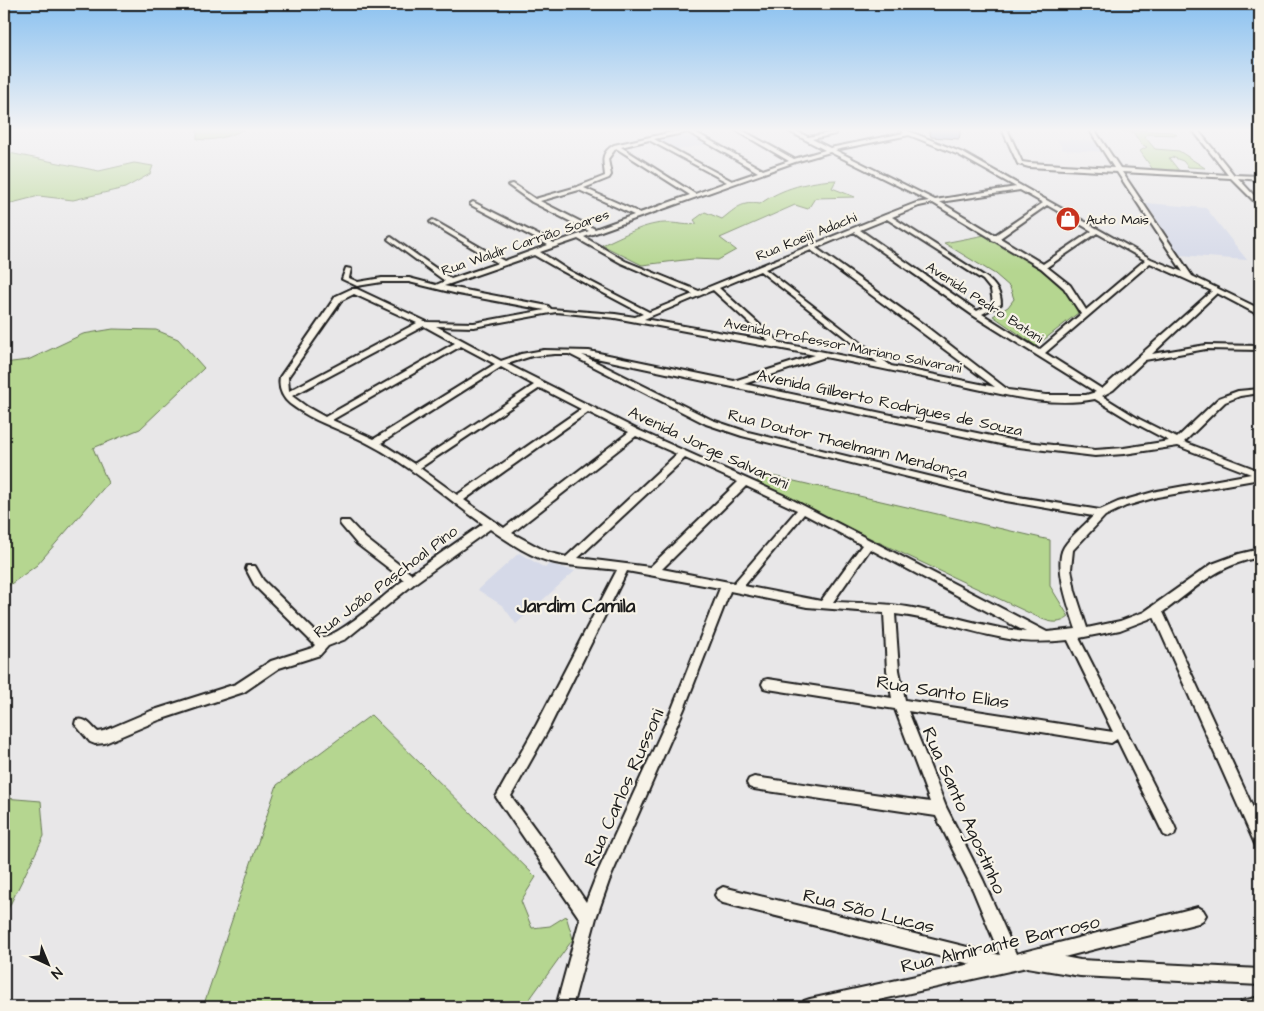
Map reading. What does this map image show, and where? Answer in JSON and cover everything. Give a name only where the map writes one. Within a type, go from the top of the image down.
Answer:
[{"type":"street","points":[[534,201],[578,188],[607,176]]},
{"type":"street","points":[[662,176],[693,196]]},
{"type":"street","points":[[719,176],[730,182]]},
{"type":"street","name":"Rua Waldir Carrião Soares","points":[[436,287],[501,262],[579,237],[747,176]]},
{"type":"street","points":[[883,176],[932,200],[1043,268],[1067,288],[1085,315]]},
{"type":"street","points":[[999,176],[1148,260],[1217,290],[1260,314]]},
{"type":"street","points":[[1123,176],[1190,277]]},
{"type":"street","points":[[1220,176],[1260,178]]},
{"type":"street","points":[[1233,177],[1260,205]]},
{"type":"street","points":[[511,185],[534,201],[594,231]]},
{"type":"street","points":[[578,188],[639,215]]},
{"type":"street","name":"Rua Koeiji Adachi","points":[[635,320],[887,216],[932,200],[1020,188]]},
{"type":"street","points":[[994,239],[1048,202]]},
{"type":"street","points":[[473,204],[553,246]]},
{"type":"street","points":[[887,216],[991,285],[997,293],[997,304],[977,314]]},
{"type":"street","points":[[433,222],[501,262]]},
{"type":"street","name":"Avenida Pedro Batani","points":[[854,230],[1099,394],[1144,427],[1177,443],[1260,475]]},
{"type":"street","points":[[1043,268],[1096,231]]},
{"type":"street","points":[[579,237],[622,262],[699,294]]},
{"type":"street","points":[[392,239],[449,281]]},
{"type":"street","points":[[812,248],[1007,392]]},
{"type":"street","points":[[534,252],[648,314]]},
{"type":"street","points":[[1039,354],[1148,260]]},
{"type":"street","points":[[348,269],[345,279],[356,288]]},
{"type":"street","points":[[761,269],[888,367]]},
{"type":"street","points":[[556,310],[403,279],[356,288],[339,298],[284,377],[283,386],[287,395],[294,402],[374,443],[414,468],[504,534],[544,556],[568,561],[595,562],[653,571],[824,605],[889,608],[935,617],[1011,636],[1047,637],[1126,623],[1157,611],[1214,567],[1232,559],[1260,553]]},
{"type":"street","name":"Avenida Jorge Salvarani","points":[[356,288],[540,385],[635,432],[803,509],[1047,637]]},
{"type":"street","points":[[716,288],[778,345]]},
{"type":"street","points":[[1099,394],[1217,290]]},
{"type":"street","name":"Avenida Professor Mariano Salvarani","points":[[424,323],[474,325],[556,310],[635,320],[778,345],[1007,392],[1046,398],[1099,394]]},
{"type":"street","points":[[287,395],[424,323]]},
{"type":"street","points":[[1161,340],[1172,346],[1190,349]]},
{"type":"street","points":[[326,420],[461,343]]},
{"type":"street","points":[[1142,358],[1190,349],[1224,346],[1260,348]]},
{"type":"street","name":"Avenida Gilberto Rodrigues de Souza","points":[[374,443],[500,364],[520,356],[542,353],[589,353],[1010,443],[1066,451],[1124,451],[1177,443]]},
{"type":"street","name":"Rua Doutor Thaelmann Mendonça","points":[[572,353],[709,422],[745,434],[1006,498],[1101,514]]},
{"type":"street","points":[[734,384],[824,355]]},
{"type":"street","points":[[414,468],[540,385]]},
{"type":"street","points":[[1177,443],[1222,400],[1238,394],[1260,391]]},
{"type":"street","points":[[456,500],[588,408]]},
{"type":"street","points":[[504,534],[635,432]]},
{"type":"street","points":[[568,561],[683,454]]},
{"type":"street","points":[[1169,830],[1077,633],[1066,569],[1068,549],[1101,514],[1122,504],[1157,494],[1260,475]]},
{"type":"street","points":[[653,571],[744,482]]},
{"type":"street","name":"Rua Carlos Russoni","points":[[564,1007],[588,918],[609,863],[732,587],[803,509]]},
{"type":"street","points":[[345,523],[361,541],[411,580]]},
{"type":"street","name":"Rua João Paschoal Pino","points":[[81,724],[95,738],[105,737],[156,714],[220,696],[240,688],[275,664],[294,657],[310,655],[316,652],[324,643],[342,636],[411,580],[489,524]]},
{"type":"street","points":[[824,605],[868,544]]},
{"type":"street","points":[[588,918],[552,864],[503,797],[542,728],[624,567]]},
{"type":"street","points":[[251,568],[259,583],[317,641],[324,643]]},
{"type":"street","name":"Rua Santo Agostinho","points":[[889,608],[893,670],[899,703],[940,810],[1014,962]]},
{"type":"street","points":[[1157,611],[1260,839]]},
{"type":"street","name":"Rua Santo Elias","points":[[768,684],[899,703],[1111,738]]},
{"type":"street","points":[[754,783],[940,810]]},
{"type":"street","name":"Rua São Lucas","points":[[723,895],[1014,962]]},
{"type":"street","name":"Rua Almirante Barroso","points":[[810,1007],[1014,962],[1198,915]]},
{"type":"street","points":[[1014,962],[1080,968],[1260,977]]},
{"type":"street","points":[[1248,1007],[1260,1005]]},
{"type":"shaded area","points":[[1146,203],[1206,208],[1247,260],[1180,255]]},
{"type":"shaded area","points":[[519,553],[545,568],[549,564],[575,571],[516,624],[503,606],[478,590]]},
{"type":"green space","points":[[4,176],[146,176],[125,188],[73,200],[39,196],[4,205]]},
{"type":"green space","points":[[836,180],[832,188],[855,197],[815,198],[808,209],[795,205],[720,238],[736,250],[718,260],[693,259],[642,265],[602,245],[635,230],[660,223],[697,224],[694,220],[705,212],[722,219],[740,206],[754,203],[760,204],[777,194],[807,184]]},
{"type":"green space","points":[[985,235],[1034,264],[1069,292],[1078,313],[1036,346],[993,316],[1008,307],[1014,299],[1010,287],[995,274],[944,243]]},
{"type":"green space","points":[[113,329],[156,330],[178,339],[204,368],[140,429],[93,448],[108,483],[37,565],[4,589],[4,363],[28,360],[83,334]]},
{"type":"green space","points":[[768,475],[1050,540],[1050,586],[1069,617],[1056,622],[1042,619],[756,482]]},
{"type":"green space","points":[[371,715],[536,877],[521,901],[532,928],[550,926],[566,916],[573,939],[524,1007],[203,1007],[277,785]]},
{"type":"green space","points":[[4,798],[41,801],[44,836],[4,917]]},
{"type":"place","name":"Auto Mais","points":[[1068,219]]},
{"type":"district","name":"Jardim Camila","points":[[576,605]]}]
